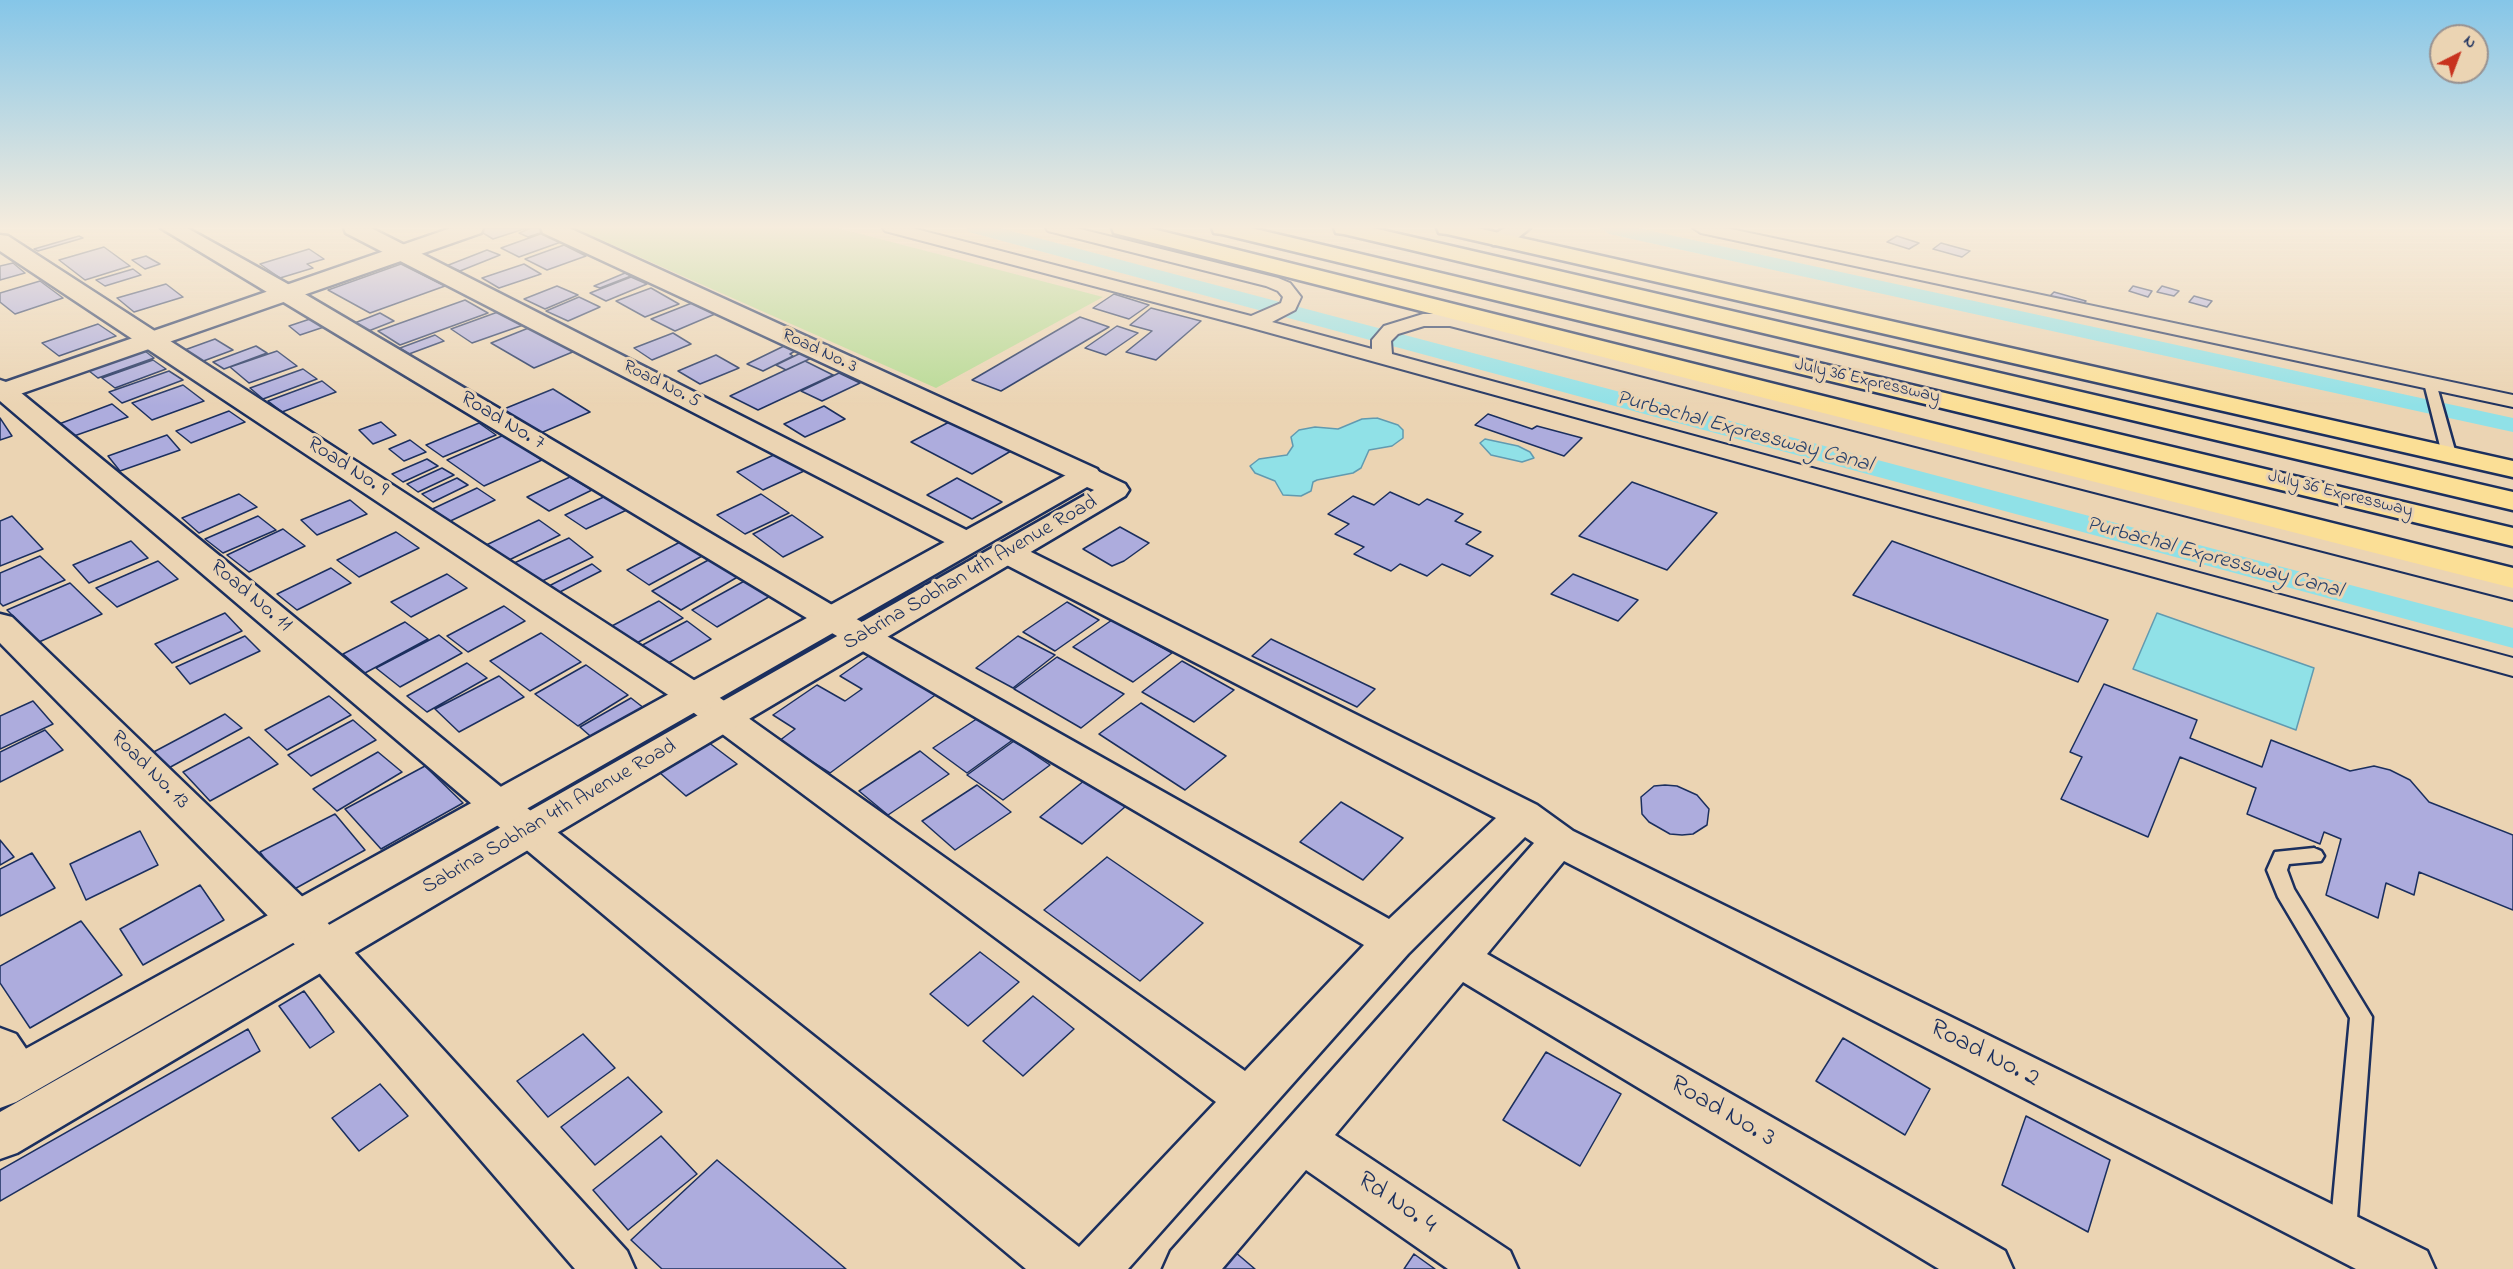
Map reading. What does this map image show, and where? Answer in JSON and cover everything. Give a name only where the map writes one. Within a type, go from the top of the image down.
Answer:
[{"type":"main road","points":[[1357,287],[2513,578]]},
{"type":"main road","name":"July 36 Expressway","points":[[1469,287],[2513,537]]},
{"type":"main road","name":"July 36 Expressway","points":[[1598,287],[2513,501]]},
{"type":"main road","points":[[1737,287],[2513,469]]},
{"type":"street","name":"Road No. 9","points":[[71,287],[709,707],[1249,1100]]},
{"type":"street","name":"Road No. 7","points":[[275,287],[848,628],[1393,942]]},
{"type":"street","points":[[1,389],[293,287]]},
{"type":"street","name":"Road No. 5","points":[[469,287],[991,552],[1522,815]]},
{"type":"street","name":"Road No. 3","points":[[679,287],[1101,483]]},
{"type":"street","points":[[1118,287],[1383,357],[2513,667]]},
{"type":"street","points":[[1252,322],[1270,316],[1288,306],[1292,297],[1284,287]]},
{"type":"street","points":[[1972,287],[2432,388],[2513,401]]},
{"type":"street","points":[[1383,357],[1382,340],[1391,330],[1423,320],[1450,320],[2513,592]]},
{"type":"street","name":"Road No. 11","points":[[1,389],[514,818],[1066,1269]]},
{"type":"street","name":"Sabrina Sobhan 4th Avenue Road","points":[[0,1137],[312,934],[848,628],[991,552],[1101,483]]},
{"type":"street","name":"Road No. 13","points":[[0,624],[312,934],[609,1269]]},
{"type":"street","points":[[1094,1269],[1393,942],[1522,815]]},
{"type":"street","name":"Road No. 2","points":[[1522,815],[1559,840],[2409,1269]]},
{"type":"street","points":[[1189,1269],[1559,840]]},
{"type":"street","name":"Sabrina Sobhan 4th Avenue Road","points":[[6,1070],[312,934]]},
{"type":"street","name":"Road No. 3","points":[[1456,957],[1987,1269]]},
{"type":"street","name":"Rd No. 4","points":[[1301,1139],[1492,1269]]},
{"type":"lane","points":[[2432,388],[2449,454]]},
{"type":"lane","points":[[2314,856],[2282,857],[2277,870],[2285,891],[2361,1017],[2343,1236]]},
{"type":"green space","points":[[708,287],[1065,287],[1103,297],[936,388]]},
{"type":"water","points":[[1377,418],[1398,425],[1403,430],[1403,438],[1392,446],[1369,450],[1361,468],[1353,473],[1317,480],[1313,482],[1311,491],[1301,496],[1283,495],[1275,481],[1255,473],[1250,466],[1259,459],[1287,455],[1293,446],[1291,437],[1299,430],[1315,427],[1338,429],[1362,419]]},
{"type":"water","points":[[1485,439],[1518,446],[1530,452],[1534,458],[1522,462],[1491,455],[1480,443]]},
{"type":"water","points":[[2157,613],[2314,668],[2296,730],[2133,669]]},
{"type":"building","points":[[19,287],[48,287],[63,298],[15,314],[0,302],[0,293]]},
{"type":"building","points":[[155,287],[170,287],[183,297],[134,312],[117,298]]},
{"type":"building","points":[[336,287],[442,287],[370,313],[328,290]]},
{"type":"building","points":[[554,287],[560,287],[578,295],[545,309],[524,299]]},
{"type":"building","points":[[605,287],[639,287],[606,301],[590,293]]},
{"type":"building","points":[[2132,287],[2138,287],[2152,291],[2148,297],[2129,291]]},
{"type":"building","points":[[2161,287],[2179,291],[2174,296],[2157,292]]},
{"type":"building","points":[[651,288],[679,304],[645,317],[616,301]]},
{"type":"building","points":[[2054,292],[2086,301],[2081,306],[2049,297]]},
{"type":"building","points":[[1114,294],[1149,305],[1129,319],[1093,308]]},
{"type":"building","points":[[2194,296],[2212,301],[2207,307],[2189,302]]},
{"type":"building","points":[[579,297],[600,307],[568,321],[546,311]]},
{"type":"building","points":[[465,300],[488,313],[400,345],[378,331]]},
{"type":"building","points":[[692,303],[715,314],[675,331],[651,319]]},
{"type":"building","points":[[1151,308],[1201,321],[1156,360],[1126,352],[1152,331],[1130,325]]},
{"type":"building","points":[[506,309],[529,323],[472,343],[451,329]]},
{"type":"building","points":[[380,313],[394,321],[366,332],[352,324]]},
{"type":"building","points":[[1080,317],[1109,327],[1001,391],[972,380]]},
{"type":"building","points":[[313,318],[324,327],[300,335],[289,326]]},
{"type":"building","points":[[98,324],[116,336],[59,356],[42,343]]},
{"type":"building","points":[[1117,326],[1138,333],[1106,355],[1085,348]]},
{"type":"building","points":[[531,327],[575,351],[534,368],[491,343]]},
{"type":"building","points":[[673,333],[691,344],[652,360],[634,348]]},
{"type":"building","points":[[435,335],[444,341],[409,354],[400,348]]},
{"type":"building","points":[[215,339],[233,350],[198,363],[179,352]]},
{"type":"building","points":[[256,346],[267,353],[224,369],[213,362]]},
{"type":"building","points":[[784,346],[795,351],[790,354],[793,356],[763,371],[747,364]]},
{"type":"building","points":[[141,348],[154,358],[98,378],[84,367]]},
{"type":"building","points":[[807,350],[818,355],[786,370],[776,365]]},
{"type":"building","points":[[277,351],[297,366],[249,383],[230,367]]},
{"type":"building","points":[[716,355],[739,368],[700,384],[678,371]]},
{"type":"building","points":[[153,360],[166,369],[115,388],[102,378]]},
{"type":"building","points":[[805,361],[833,375],[758,410],[730,396]]},
{"type":"building","points":[[303,369],[317,379],[263,399],[250,388]]},
{"type":"building","points":[[169,371],[183,380],[122,403],[109,392]]},
{"type":"building","points":[[839,373],[860,383],[822,401],[801,391]]},
{"type":"building","points":[[322,381],[336,392],[282,412],[268,401]]},
{"type":"building","points":[[183,385],[204,401],[152,420],[132,403]]},
{"type":"building","points":[[553,389],[590,412],[536,435],[499,411]]},
{"type":"building","points":[[112,404],[128,417],[74,436],[59,424]]},
{"type":"building","points":[[824,406],[845,419],[805,437],[784,424]]},
{"type":"building","points":[[229,411],[245,422],[191,443],[176,431]]},
{"type":"building","points":[[1488,414],[1532,429],[1537,426],[1582,438],[1564,456],[1475,425]]},
{"type":"building","points":[[0,418],[12,436],[0,440]]},
{"type":"building","points":[[951,421],[1011,451],[972,474],[911,442]]},
{"type":"building","points":[[381,422],[396,435],[373,444],[359,430]]},
{"type":"building","points":[[479,423],[496,435],[443,457],[426,445]]},
{"type":"building","points":[[167,435],[180,450],[120,471],[108,456]]},
{"type":"building","points":[[504,435],[542,460],[484,486],[447,460]]},
{"type":"building","points":[[410,440],[426,452],[404,461],[389,449]]},
{"type":"building","points":[[778,453],[804,471],[763,490],[737,472]]},
{"type":"building","points":[[427,459],[438,466],[403,482],[392,474]]},
{"type":"building","points":[[442,468],[454,475],[418,492],[407,484]]},
{"type":"building","points":[[570,477],[592,490],[549,511],[527,497]]},
{"type":"building","points":[[457,478],[468,485],[433,502],[422,494]]},
{"type":"building","points":[[957,478],[1002,502],[972,519],[927,495]]},
{"type":"building","points":[[1632,482],[1717,513],[1667,570],[1579,536]]},
{"type":"building","points":[[477,488],[495,500],[444,524],[426,512]]},
{"type":"building","points":[[1390,492],[1419,505],[1427,499],[1463,514],[1455,521],[1481,532],[1466,544],[1493,556],[1470,576],[1442,564],[1427,576],[1400,564],[1391,571],[1354,554],[1364,547],[1335,534],[1349,524],[1328,514],[1353,496],[1374,505]]},
{"type":"building","points":[[239,494],[257,507],[199,533],[182,518]]},
{"type":"building","points":[[610,494],[631,508],[586,529],[565,515]]},
{"type":"building","points":[[761,494],[789,513],[745,534],[717,515]]},
{"type":"building","points":[[350,500],[367,514],[317,535],[301,520]]},
{"type":"building","points":[[792,515],[823,537],[783,557],[753,534]]},
{"type":"building","points":[[12,516],[43,549],[0,566],[0,521]]},
{"type":"building","points":[[258,516],[276,530],[223,553],[205,539]]},
{"type":"building","points":[[539,520],[560,535],[503,563],[482,547]]},
{"type":"building","points":[[1120,527],[1149,543],[1124,561],[1112,566],[1083,549]]},
{"type":"building","points":[[283,529],[305,546],[249,572],[227,555]]},
{"type":"building","points":[[396,532],[419,548],[359,577],[337,560]]},
{"type":"building","points":[[569,538],[593,557],[536,584],[512,564]]},
{"type":"building","points":[[131,541],[148,558],[89,583],[73,565]]},
{"type":"building","points":[[682,541],[704,555],[649,585],[627,570]]},
{"type":"building","points":[[1892,541],[2108,620],[2078,682],[1853,595]]},
{"type":"building","points":[[40,556],[65,580],[3,606],[0,603],[0,573]]},
{"type":"building","points":[[712,558],[741,575],[681,610],[652,591]]},
{"type":"building","points":[[158,561],[178,579],[117,607],[96,588]]},
{"type":"building","points":[[592,564],[601,571],[552,596],[543,589]]},
{"type":"building","points":[[331,568],[351,583],[297,610],[277,594]]},
{"type":"building","points":[[447,574],[467,588],[411,617],[391,602]]},
{"type":"building","points":[[1573,574],[1638,600],[1618,621],[1551,594]]},
{"type":"building","points":[[748,579],[772,595],[717,627],[692,610]]},
{"type":"building","points":[[70,583],[102,614],[39,642],[7,610]]},
{"type":"building","points":[[659,601],[683,618],[633,645],[610,627]]},
{"type":"building","points":[[1067,602],[1099,620],[1055,651],[1023,632]]},
{"type":"building","points":[[504,606],[525,621],[468,652],[447,636]]},
{"type":"building","points":[[225,613],[242,631],[172,663],[155,644]]},
{"type":"building","points":[[1112,620],[1172,653],[1133,682],[1073,647]]},
{"type":"building","points":[[687,621],[711,639],[661,667],[637,648]]},
{"type":"building","points":[[405,622],[428,639],[365,673],[343,654]]},
{"type":"building","points":[[541,633],[581,662],[530,691],[490,661]]},
{"type":"building","points":[[439,635],[462,653],[400,687],[376,668]]},
{"type":"building","points":[[245,636],[260,651],[190,684],[176,667]]},
{"type":"building","points":[[1018,636],[1055,655],[1013,688],[976,668]]},
{"type":"building","points":[[1271,639],[1375,689],[1357,707],[1252,656]]},
{"type":"building","points":[[870,655],[938,693],[830,773],[779,741],[795,729],[773,715],[817,685],[845,701],[862,689],[840,676]]},
{"type":"building","points":[[1057,657],[1124,694],[1081,728],[1014,689]]},
{"type":"building","points":[[1182,661],[1234,690],[1194,722],[1142,692]]},
{"type":"building","points":[[467,663],[487,678],[427,712],[407,696]]},
{"type":"building","points":[[586,665],[628,695],[578,726],[535,694]]},
{"type":"building","points":[[499,676],[524,697],[459,732],[435,709]]},
{"type":"building","points":[[2104,684],[2197,720],[2190,738],[2262,767],[2271,740],[2350,771],[2374,766],[2390,770],[2410,780],[2429,802],[2513,835],[2513,910],[2419,872],[2414,895],[2386,883],[2378,918],[2326,895],[2341,839],[2324,832],[2320,844],[2247,814],[2256,788],[2180,757],[2148,837],[2061,799],[2082,757],[2070,752]]},
{"type":"building","points":[[329,696],[351,715],[287,750],[265,730]]},
{"type":"building","points":[[631,698],[649,712],[597,742],[580,727]]},
{"type":"building","points":[[33,701],[53,724],[0,749],[0,716]]},
{"type":"building","points":[[1141,703],[1226,756],[1185,790],[1099,734]]},
{"type":"building","points":[[225,714],[242,728],[165,770],[148,755]]},
{"type":"building","points":[[981,716],[1014,739],[967,773],[933,748]]},
{"type":"building","points":[[353,720],[376,740],[311,776],[288,755]]},
{"type":"building","points":[[45,730],[63,750],[0,782],[0,752]]},
{"type":"building","points":[[249,737],[278,764],[210,801],[183,772]]},
{"type":"building","points":[[1014,741],[1050,765],[1003,800],[967,775]]},
{"type":"building","points":[[708,742],[737,764],[686,796],[659,772]]},
{"type":"building","points":[[920,751],[949,774],[888,815],[859,791]]},
{"type":"building","points":[[378,752],[402,772],[337,811],[313,789]]},
{"type":"building","points":[[425,766],[463,803],[381,849],[345,809]]},
{"type":"building","points":[[1091,775],[1133,800],[1082,844],[1040,817]]},
{"type":"building","points":[[977,785],[1011,812],[955,850],[922,821]]},
{"type":"building","points":[[1654,786],[1677,786],[1697,795],[1709,809],[1707,825],[1693,834],[1682,835],[1670,834],[1649,822],[1642,814],[1641,797]]},
{"type":"building","points":[[1341,802],[1403,838],[1363,880],[1300,842]]},
{"type":"building","points":[[335,814],[365,850],[289,892],[260,852]]},
{"type":"building","points":[[140,831],[158,865],[86,900],[70,864]]},
{"type":"building","points":[[0,840],[14,857],[0,865]]},
{"type":"building","points":[[32,853],[55,888],[0,916],[0,869]]},
{"type":"building","points":[[1107,857],[1203,923],[1140,981],[1044,910]]},
{"type":"building","points":[[200,885],[224,920],[143,965],[120,929]]},
{"type":"building","points":[[81,921],[122,975],[30,1028],[0,983],[0,966]]},
{"type":"building","points":[[980,952],[1019,982],[968,1026],[930,994]]},
{"type":"building","points":[[304,991],[334,1032],[310,1048],[279,1006]]},
{"type":"building","points":[[1033,996],[1074,1029],[1023,1076],[983,1041]]},
{"type":"building","points":[[248,1029],[260,1051],[0,1201],[0,1170]]},
{"type":"building","points":[[583,1034],[615,1068],[548,1117],[517,1081]]},
{"type":"building","points":[[1843,1038],[1930,1089],[1905,1135],[1816,1081]]},
{"type":"building","points":[[1546,1052],[1621,1094],[1580,1166],[1503,1120]]},
{"type":"building","points":[[628,1077],[662,1112],[595,1165],[561,1127]]},
{"type":"building","points":[[380,1084],[408,1116],[359,1151],[332,1118]]},
{"type":"building","points":[[2026,1116],[2110,1160],[2088,1232],[2002,1185]]},
{"type":"building","points":[[661,1136],[697,1174],[628,1230],[593,1190]]},
{"type":"building","points":[[717,1160],[846,1269],[662,1269],[631,1240]]},
{"type":"building","points":[[1235,1252],[1255,1269],[1221,1269]]},
{"type":"building","points":[[1414,1254],[1435,1269],[1404,1269]]},
{"type":"waterway","name":"Purbachal Expressway Canal","points":[[1198,287],[2513,638]]},
{"type":"waterway","name":"Purbachal Expressway Canal","points":[[1881,287],[2513,425]]}]
